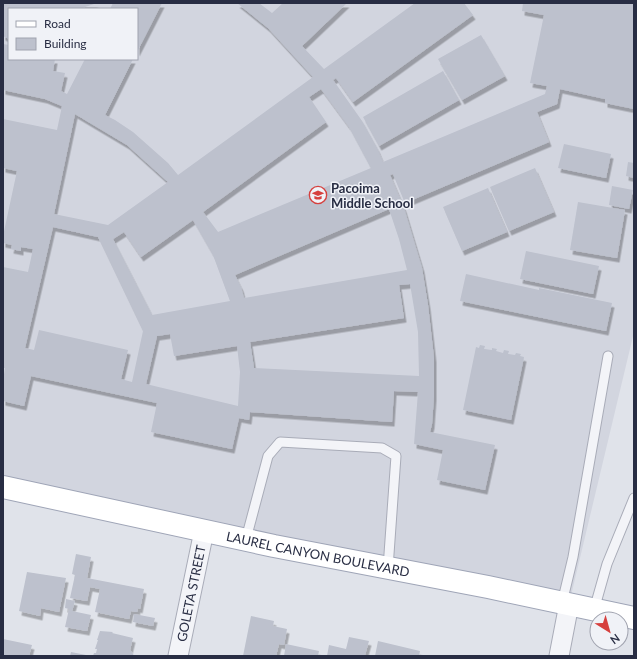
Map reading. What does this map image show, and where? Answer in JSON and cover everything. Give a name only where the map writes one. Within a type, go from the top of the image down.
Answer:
[{"type":"main road","name":"LAUREL CANYON BOULEVARD","points":[[3,487],[246,540],[634,618]]},
{"type":"street","name":"GOLETA STREET","points":[[178,656],[204,531]]},
{"type":"street","points":[[559,656],[566,604]]},
{"type":"lane","points":[[566,604],[608,356]]},
{"type":"lane","points":[[246,540],[268,456],[280,442],[382,448],[396,456],[388,568]]},
{"type":"lane","points":[[594,610],[607,564],[634,498]]},
{"type":"shaded area","name":"Pacoima Middle School","points":[[3,3],[634,3],[634,332],[569,604],[3,486]]},
{"type":"building","points":[[3,3],[97,3],[82,8],[8,8],[8,38],[3,36]]},
{"type":"building","points":[[113,3],[162,3],[138,50],[138,8],[110,8]]},
{"type":"building","points":[[237,3],[259,3],[272,13],[283,3],[347,3],[302,46],[324,69],[415,3],[464,3],[473,15],[353,102],[336,78],[333,80],[362,121],[383,162],[545,94],[547,86],[530,83],[544,15],[522,11],[523,3],[634,3],[634,109],[605,103],[605,99],[560,89],[557,104],[537,112],[549,142],[405,203],[393,174],[390,175],[404,208],[422,268],[428,305],[434,358],[434,396],[430,432],[495,445],[485,490],[437,480],[443,450],[414,444],[418,392],[394,391],[392,422],[250,412],[249,420],[239,418],[232,449],[151,432],[157,403],[31,376],[24,406],[3,401],[3,381],[5,368],[3,368],[3,267],[28,272],[33,249],[21,247],[21,251],[11,249],[12,245],[3,243],[3,236],[17,171],[3,168],[3,119],[57,130],[62,106],[45,99],[3,90],[3,44],[8,45],[8,60],[55,60],[53,71],[65,73],[61,91],[67,94],[84,60],[132,60],[105,115],[133,132],[168,163],[178,175],[313,77],[268,28]],"holes":[[[321,89],[349,127],[371,168],[218,232],[203,212],[326,122],[309,97]],[[75,114],[127,145],[168,182],[108,225],[54,214]],[[389,209],[407,270],[244,298],[241,287],[235,275]],[[193,220],[213,255],[230,301],[152,315],[113,239],[124,232],[141,257]],[[53,227],[98,237],[143,331],[132,382],[121,379],[128,350],[39,330],[34,350],[25,348]],[[410,284],[418,332],[419,376],[254,368],[250,342],[404,318],[399,285]],[[170,334],[174,356],[237,346],[240,372],[238,406],[146,384],[157,336]]]},
{"type":"building","points":[[481,35],[505,76],[462,100],[438,59]]},
{"type":"building","points":[[443,71],[459,100],[379,146],[363,117]]},
{"type":"building","points":[[564,144],[611,154],[606,178],[558,168]]},
{"type":"building","points":[[628,162],[634,163],[634,178],[626,176]]},
{"type":"building","points":[[535,168],[554,212],[509,231],[490,187]]},
{"type":"building","points":[[612,186],[633,190],[629,209],[609,205]]},
{"type":"building","points":[[488,188],[507,232],[462,251],[443,207]]},
{"type":"building","points":[[578,202],[625,210],[617,258],[570,250]]},
{"type":"building","points":[[526,251],[599,266],[593,294],[520,279]]},
{"type":"building","points":[[466,274],[539,290],[539,288],[612,303],[606,331],[460,301]]},
{"type":"building","points":[[480,345],[485,346],[484,349],[497,349],[496,351],[503,353],[504,350],[509,351],[508,354],[515,355],[516,353],[521,354],[520,356],[524,357],[511,420],[463,410],[476,347],[479,348]]},
{"type":"building","points":[[76,554],[91,557],[87,578],[144,589],[140,609],[138,608],[137,612],[131,611],[129,619],[95,612],[100,589],[90,587],[87,601],[70,598],[75,575],[72,574]]},
{"type":"building","points":[[27,572],[66,578],[59,612],[41,608],[40,616],[19,611]]},
{"type":"building","points":[[66,599],[75,601],[72,611],[91,615],[87,631],[65,627],[69,609],[65,608]]},
{"type":"building","points":[[134,614],[155,618],[153,626],[133,622]]},
{"type":"building","points":[[251,616],[274,621],[273,626],[287,629],[284,645],[279,644],[276,656],[243,656]]},
{"type":"building","points":[[100,631],[113,632],[112,633],[133,638],[130,650],[133,656],[93,656],[94,653],[96,653],[97,649],[95,649]]},
{"type":"building","points":[[349,637],[369,641],[365,655],[327,656],[329,645],[346,649]]},
{"type":"building","points":[[3,639],[32,645],[29,656],[3,656]]},
{"type":"building","points":[[378,641],[420,651],[419,656],[375,656]]},
{"type":"building","points":[[286,644],[319,651],[318,656],[284,656]]},
{"type":"building","points":[[71,652],[86,655],[86,656],[70,656]]},
{"type":"place","name":"Pacoima Middle School","points":[[318,195]]}]
